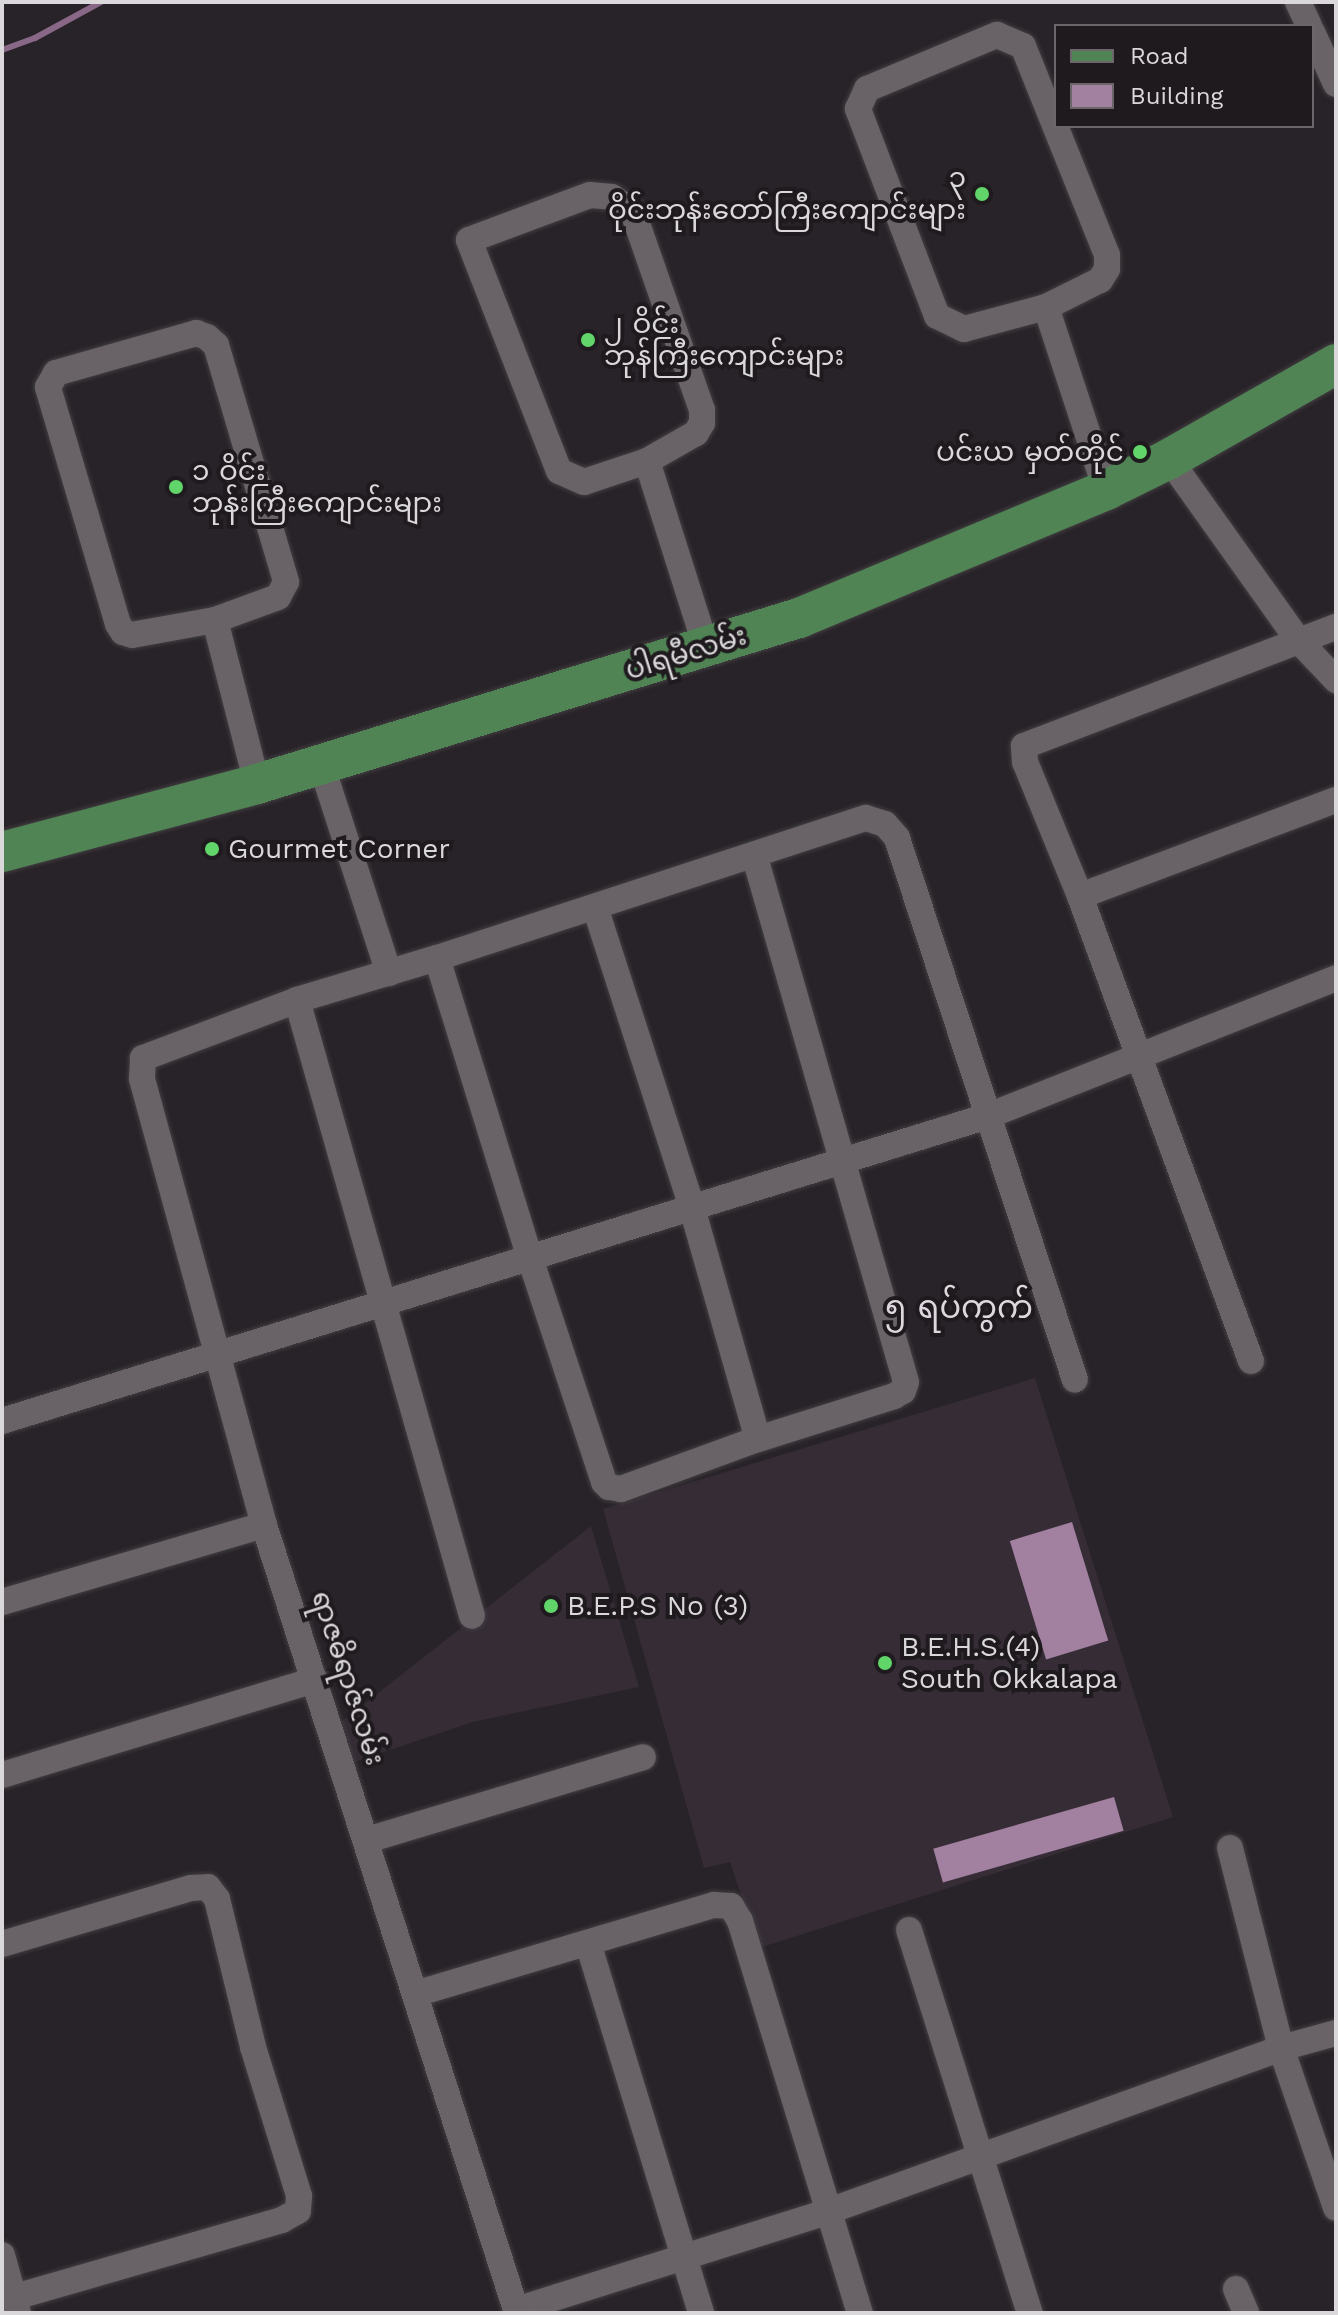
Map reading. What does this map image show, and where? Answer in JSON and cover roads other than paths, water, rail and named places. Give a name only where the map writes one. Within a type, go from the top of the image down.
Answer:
[{"type":"main road","name":"ပါရမီလမ်း","points":[[2,852],[257,784],[799,618],[1106,490],[1169,459],[1336,364]]},
{"type":"street","points":[[1298,2],[1308,24]]},
{"type":"street","points":[[1054,123],[1023,46],[997,35],[867,89],[858,109],[937,316],[964,329],[1046,307],[1100,280],[1107,269],[1107,255],[1056,128]]},
{"type":"street","points":[[1314,36],[1336,84]]},
{"type":"street","points":[[590,195],[612,197],[633,212],[702,410],[702,423],[696,433],[647,461],[584,482],[559,471],[469,240],[590,195]]},
{"type":"street","points":[[1046,307],[1106,490]]},
{"type":"street","points":[[196,333],[216,345],[286,582],[278,597],[215,620],[132,635],[123,632],[48,387],[56,373],[196,333]]},
{"type":"street","points":[[1169,459],[1299,641],[1336,680]]},
{"type":"street","points":[[647,461],[706,647]]},
{"type":"street","points":[[215,620],[257,784]]},
{"type":"street","points":[[1251,1361],[1080,896],[1025,762],[1024,746],[1336,627]]},
{"type":"street","points":[[321,764],[389,973]]},
{"type":"street","points":[[1080,896],[1336,800]]},
{"type":"street","points":[[472,1616],[297,1000],[437,958],[866,818],[885,824],[897,838],[1075,1380]]},
{"type":"street","points":[[437,958],[530,1258],[604,1482],[609,1487],[621,1489],[758,1439],[894,1396],[903,1391],[906,1382],[754,854]]},
{"type":"street","points":[[595,907],[692,1208],[758,1439]]},
{"type":"street","points":[[2,1421],[382,1306],[988,1116],[1336,978]]},
{"type":"street","name":"ရာဇဓိရာဇ်လမ်း","points":[[297,1000],[162,1047],[143,1058],[142,1078],[264,1525],[516,2312]]},
{"type":"street","points":[[2,1602],[264,1525]]},
{"type":"street","points":[[2,1775],[315,1680]]},
{"type":"street","points":[[367,1840],[643,1757]]},
{"type":"street","points":[[1230,1848],[1281,2048],[1336,2208]]},
{"type":"street","points":[[2,1944],[191,1888],[208,1887],[217,1899],[253,2047],[299,2196],[298,2211],[282,2220],[16,2305],[2,2255]]},
{"type":"street","points":[[415,1994],[714,1905],[731,1906],[740,1921],[826,2212],[860,2313]]},
{"type":"street","points":[[909,1930],[1030,2313]]},
{"type":"street","points":[[588,1943],[701,2313]]},
{"type":"street","points":[[516,2312],[826,2212],[1281,2048],[1336,2033]]},
{"type":"street","points":[[1236,2289],[1246,2313]]},
{"type":"waterway","points":[[2,50],[35,38],[101,2]]},
{"type":"place","name":"၃ ဝိုင်းဘုန်းတော်ကြီးကျောင်းများ","points":[[982,194]]},
{"type":"place","name":"၂ ဝိုင်း ဘုန်ကြီးကျောင်းများ","points":[[588,340]]},
{"type":"place","name":"ပင်းယ မှတ်တိုင်","points":[[1140,452]]},
{"type":"place","name":"၁ ဝိုင်း ဘုန်းကြီးကျောင်းများ","points":[[176,487]]},
{"type":"place","name":"Gourmet Corner","points":[[212,849]]},
{"type":"place","name":"B.E.P.S No (3)","points":[[551,1606]]},
{"type":"place","name":"B.E.H.S.(4) South Okkalapa","points":[[885,1663]]},
{"type":"district","name":"၅ ရပ်ကွက်","points":[[959,1307]]}]
